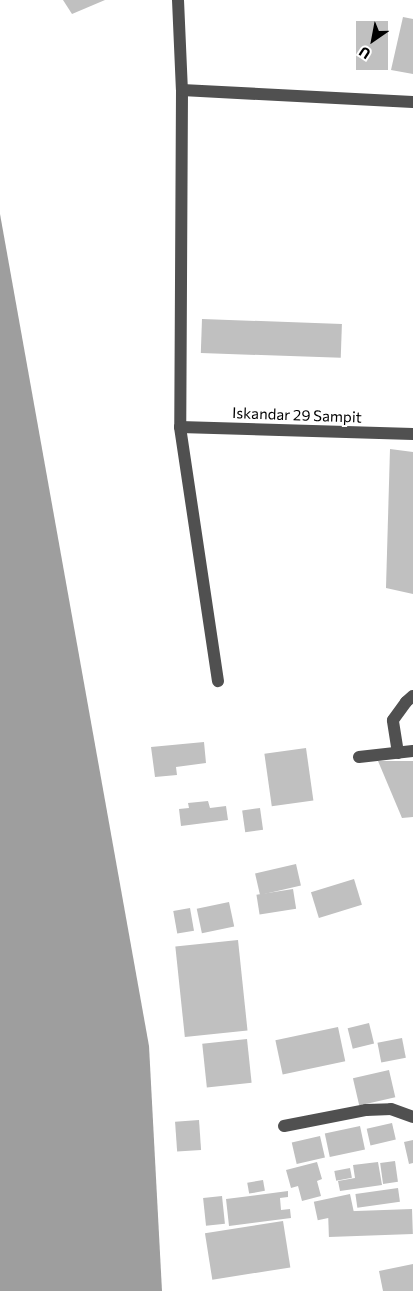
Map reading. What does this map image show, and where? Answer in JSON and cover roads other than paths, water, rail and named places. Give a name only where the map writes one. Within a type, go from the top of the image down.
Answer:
[{"type":"street","points":[[178,0],[182,90],[180,427],[218,681]]},
{"type":"street","points":[[182,90],[413,102]]},
{"type":"street","name":"Iskandar 29 Sampit","points":[[180,427],[413,434]]},
{"type":"street","points":[[398,753],[394,720],[406,702],[413,696]]},
{"type":"street","points":[[359,757],[413,751]]},
{"type":"street","points":[[284,1126],[366,1110],[391,1110],[413,1117]]}]
